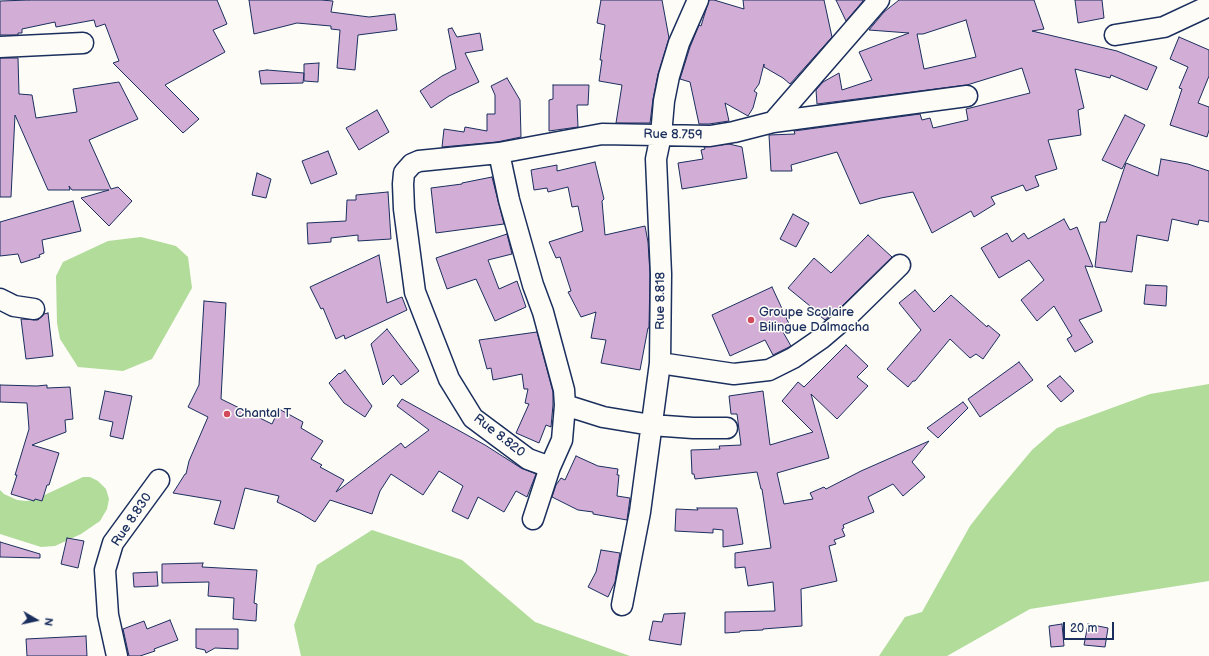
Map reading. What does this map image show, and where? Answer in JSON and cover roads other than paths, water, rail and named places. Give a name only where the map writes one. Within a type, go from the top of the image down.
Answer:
[{"type":"street","name":"Rue 8.818","points":[[622,605],[640,512],[660,363],[662,274],[656,159],[661,135],[664,101],[670,76],[679,43],[698,0]]},
{"type":"street","points":[[773,122],[879,0]]},
{"type":"street","points":[[1115,35],[1164,27],[1209,6]]},
{"type":"street","points":[[0,47],[83,43]]},
{"type":"street","name":"Rue 8.759","points":[[408,169],[419,161],[499,153],[602,134],[690,137],[710,136],[734,132],[773,122],[967,96]]},
{"type":"street","points":[[499,153],[509,200],[533,285],[543,312],[564,390],[565,405],[562,440],[550,467],[532,519]]},
{"type":"street","name":"Rue 8.820","points":[[408,169],[403,184],[404,209],[415,292],[449,379],[473,418],[528,459],[550,467]]},
{"type":"street","points":[[660,363],[734,374],[770,370],[793,358],[822,338],[849,315],[900,265]]},
{"type":"street","points":[[0,299],[14,306],[34,309]]},
{"type":"street","points":[[565,405],[603,417],[651,424],[693,428],[727,428]]},
{"type":"street","name":"Rue 8.830","points":[[117,656],[108,615],[105,570],[113,542],[159,480]]},
{"type":"place","name":"Groupe Scolaire Bilingue Dalmacha","points":[[751,320]]},
{"type":"place","name":"Chantal T","points":[[227,414]]}]
